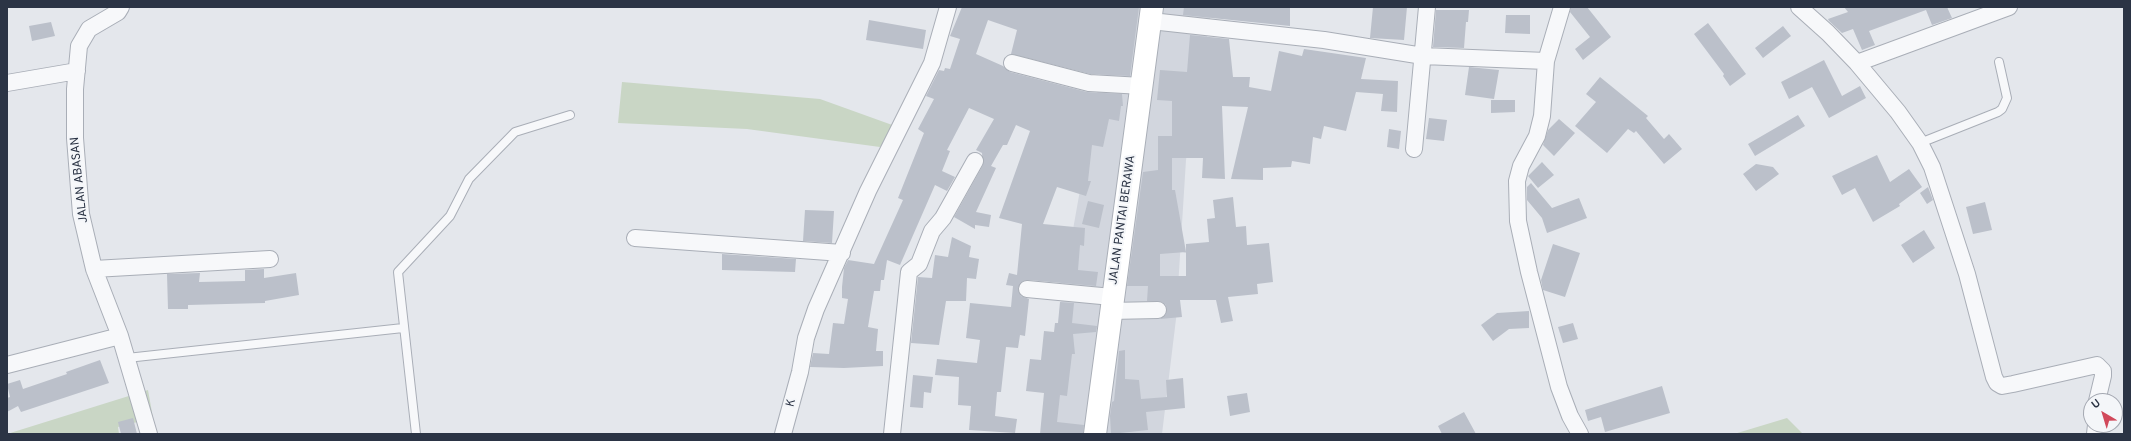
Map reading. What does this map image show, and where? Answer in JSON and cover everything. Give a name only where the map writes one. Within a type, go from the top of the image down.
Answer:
[{"type":"street","name":"JALAN ABASAN","points":[[121,7],[118,12],[89,29],[79,46],[75,138],[81,214],[94,270],[120,336],[149,434]]},
{"type":"street","name":"K","points":[[783,434],[800,372],[806,338],[816,309],[842,253],[868,191],[932,63],[948,7]]},
{"type":"street","points":[[1414,149],[1427,7]]},
{"type":"street","points":[[1562,7],[1546,61],[1542,116],[1537,136],[1521,166],[1517,181],[1518,221],[1529,272],[1559,387],[1570,416],[1580,434]]},
{"type":"street","points":[[1799,7],[1832,37],[1857,63],[1898,112],[1920,143],[1932,167],[1967,274],[1994,377],[1997,383],[2002,386],[2097,365],[2103,371],[2099,393]]},
{"type":"street","points":[[1857,63],[2009,7]]},
{"type":"street","points":[[1148,11],[1423,56],[1546,61]]},
{"type":"street","name":"JALAN PANTAI BERAWA","points":[[1094,434],[1142,86],[1148,11]]},
{"type":"street","points":[[1012,63],[1089,83],[1142,86]]},
{"type":"street","points":[[7,83],[77,72]]},
{"type":"street","points":[[892,434],[909,272],[920,264],[932,231],[943,218],[974,161]]},
{"type":"street","points":[[635,238],[842,253]]},
{"type":"street","points":[[94,270],[270,259]]},
{"type":"street","points":[[1027,289],[1111,304],[1158,310]]},
{"type":"street","points":[[7,365],[120,336]]},
{"type":"lane","points":[[1920,143],[1998,112],[2002,109],[2006,98],[1999,62]]},
{"type":"lane","points":[[416,434],[403,328],[398,272],[450,216],[469,179],[515,132],[570,114]]},
{"type":"lane","points":[[127,358],[403,328]]},
{"type":"shaded area","points":[[1086,7],[1212,7],[1186,160],[1176,319],[1162,434],[1047,434],[1061,297],[1112,10]]},
{"type":"green space","points":[[622,82],[820,99],[895,126],[880,147],[747,129],[618,123]]},
{"type":"green space","points":[[148,390],[153,418],[118,427],[119,434],[7,434]]},
{"type":"green space","points":[[1787,418],[1803,434],[1734,434]]},
{"type":"building","points":[[962,7],[1139,7],[1130,76],[1090,74],[1011,54],[1017,30],[988,20],[976,54],[1003,66],[1010,72],[1087,92],[1122,94],[1123,106],[1121,106],[1119,121],[1109,119],[1103,147],[1092,145],[1088,181],[1091,181],[1086,196],[1057,187],[1043,224],[1085,228],[1084,246],[1080,245],[1078,270],[1098,272],[1096,286],[1028,280],[1023,281],[1018,288],[1021,296],[1029,299],[1025,336],[1020,335],[1018,348],[1006,347],[1001,392],[997,392],[995,416],[1017,419],[1015,433],[969,430],[971,406],[958,405],[959,377],[935,375],[937,359],[977,363],[980,340],[966,338],[970,303],[1011,307],[1013,286],[1006,285],[1009,273],[1017,275],[1022,224],[999,218],[1030,131],[1016,125],[1007,145],[1003,145],[991,166],[996,168],[976,212],[991,215],[989,227],[975,225],[975,229],[954,217],[983,165],[982,153],[976,150],[994,119],[969,108],[947,150],[950,151],[942,171],[955,177],[947,191],[935,185],[900,265],[887,260],[884,280],[881,280],[880,291],[874,291],[868,327],[878,329],[876,351],[883,351],[883,366],[844,368],[810,367],[813,353],[829,354],[833,323],[844,324],[848,299],[842,298],[842,287],[844,268],[848,260],[874,264],[903,200],[898,198],[924,133],[918,129],[934,99],[926,96],[939,70],[944,71],[945,68],[950,69],[960,39],[950,36]]},
{"type":"building","points":[[1184,7],[1290,7],[1290,26],[1183,15]]},
{"type":"building","points":[[1373,7],[1407,7],[1404,40],[1370,38]]},
{"type":"building","points":[[1571,7],[1587,7],[1611,37],[1583,60],[1575,49],[1590,37],[1570,12]]},
{"type":"building","points":[[1844,7],[1947,7],[1952,18],[1932,25],[1926,10],[1869,31],[1875,45],[1862,50],[1853,29],[1842,33],[1828,19],[1848,12]]},
{"type":"building","points":[[1436,10],[1469,10],[1468,22],[1466,22],[1464,48],[1433,47]]},
{"type":"building","points":[[1506,15],[1530,15],[1530,34],[1505,33]]},
{"type":"building","points":[[869,20],[926,30],[923,49],[866,40]]},
{"type":"building","points":[[51,22],[55,36],[32,41],[29,26]]},
{"type":"building","points":[[1708,23],[1746,74],[1730,86],[1723,76],[1724,74],[1694,34]]},
{"type":"building","points":[[1783,26],[1791,36],[1763,58],[1755,48]]},
{"type":"building","points":[[1190,35],[1229,39],[1233,77],[1250,77],[1249,87],[1271,91],[1279,51],[1302,56],[1304,49],[1366,58],[1361,79],[1398,81],[1397,112],[1381,111],[1383,94],[1356,92],[1346,131],[1324,126],[1321,139],[1313,137],[1310,164],[1292,161],[1291,167],[1263,168],[1263,180],[1231,179],[1248,107],[1222,106],[1225,179],[1202,178],[1203,158],[1172,158],[1172,190],[1175,190],[1186,252],[1186,244],[1209,242],[1207,219],[1215,218],[1213,200],[1233,197],[1236,227],[1246,226],[1247,245],[1269,243],[1273,282],[1257,284],[1258,294],[1228,297],[1233,321],[1221,323],[1216,300],[1180,300],[1182,317],[1160,319],[1166,314],[1166,305],[1162,302],[1147,301],[1148,286],[1127,286],[1143,172],[1158,170],[1158,136],[1172,136],[1172,101],[1157,100],[1160,70],[1187,72]],"holes":[[[1186,252],[1186,276],[1160,276],[1160,254]]]},
{"type":"building","points":[[1824,60],[1842,96],[1860,86],[1866,98],[1829,118],[1812,87],[1789,99],[1781,82]]},
{"type":"building","points":[[1469,67],[1499,70],[1494,99],[1465,95]]},
{"type":"building","points":[[1600,77],[1648,116],[1646,118],[1664,139],[1669,134],[1682,149],[1664,164],[1636,131],[1634,133],[1628,129],[1607,153],[1575,126],[1596,102],[1586,94]]},
{"type":"building","points":[[1491,100],[1515,100],[1515,112],[1491,113]]},
{"type":"building","points":[[1798,115],[1805,126],[1755,156],[1748,144]]},
{"type":"building","points":[[1429,118],[1447,120],[1444,141],[1426,139]]},
{"type":"building","points":[[1559,119],[1575,133],[1554,156],[1543,145],[1548,130]]},
{"type":"building","points":[[1389,129],[1401,131],[1399,149],[1387,147]]},
{"type":"building","points":[[1877,155],[1890,182],[1909,169],[1922,187],[1899,204],[1900,206],[1873,222],[1855,188],[1842,195],[1832,176]]},
{"type":"building","points":[[1542,162],[1554,175],[1538,188],[1528,176]]},
{"type":"building","points":[[1756,164],[1773,167],[1779,174],[1756,191],[1743,174]]},
{"type":"building","points":[[1531,183],[1552,208],[1579,198],[1587,218],[1547,233],[1542,218],[1527,200],[1527,187]]},
{"type":"building","points":[[1928,187],[1933,200],[1927,204],[1920,193]]},
{"type":"building","points":[[1088,201],[1104,205],[1099,228],[1082,224]]},
{"type":"building","points":[[1985,202],[1992,230],[1973,234],[1966,207]]},
{"type":"building","points":[[805,210],[834,211],[832,243],[803,241]]},
{"type":"building","points":[[1924,230],[1935,248],[1913,263],[1901,245]]},
{"type":"building","points":[[952,237],[971,246],[969,257],[979,259],[976,279],[967,278],[966,301],[946,301],[939,345],[911,343],[918,277],[932,278],[935,255],[948,257]]},
{"type":"building","points":[[1553,244],[1580,253],[1565,297],[1543,290],[1541,280]]},
{"type":"building","points":[[722,254],[796,259],[795,272],[722,270]]},
{"type":"building","points":[[264,269],[264,278],[296,273],[299,295],[265,301],[265,303],[188,305],[188,309],[168,309],[167,274],[200,273],[199,282],[245,281],[245,270]]},
{"type":"building","points":[[1060,302],[1074,303],[1072,323],[1097,326],[1096,332],[1073,334],[1075,354],[1072,354],[1067,396],[1060,395],[1057,422],[1084,425],[1083,434],[1040,434],[1044,393],[1026,391],[1030,359],[1041,360],[1044,331],[1054,332],[1055,323],[1058,323]]},
{"type":"building","points":[[1529,311],[1529,328],[1509,329],[1493,341],[1481,325],[1497,313]]},
{"type":"building","points":[[1573,323],[1578,339],[1563,343],[1558,327]]},
{"type":"building","points":[[1125,350],[1125,379],[1139,380],[1141,399],[1167,397],[1166,380],[1183,378],[1185,408],[1146,412],[1148,430],[1111,434],[1110,416],[1112,402],[1114,401],[1119,351]]},
{"type":"building","points":[[100,360],[109,383],[21,412],[18,406],[7,412],[7,398],[10,397],[7,384],[20,380],[23,389],[67,374],[66,372]]},
{"type":"building","points":[[913,375],[933,377],[931,393],[924,392],[923,408],[910,407]]},
{"type":"building","points":[[1662,386],[1670,413],[1605,432],[1601,417],[1588,421],[1585,410]]},
{"type":"building","points":[[1247,393],[1250,412],[1230,416],[1227,396]]},
{"type":"building","points":[[1464,412],[1476,434],[1442,434],[1438,426]]},
{"type":"building","points":[[133,418],[137,434],[121,434],[118,422]]}]
